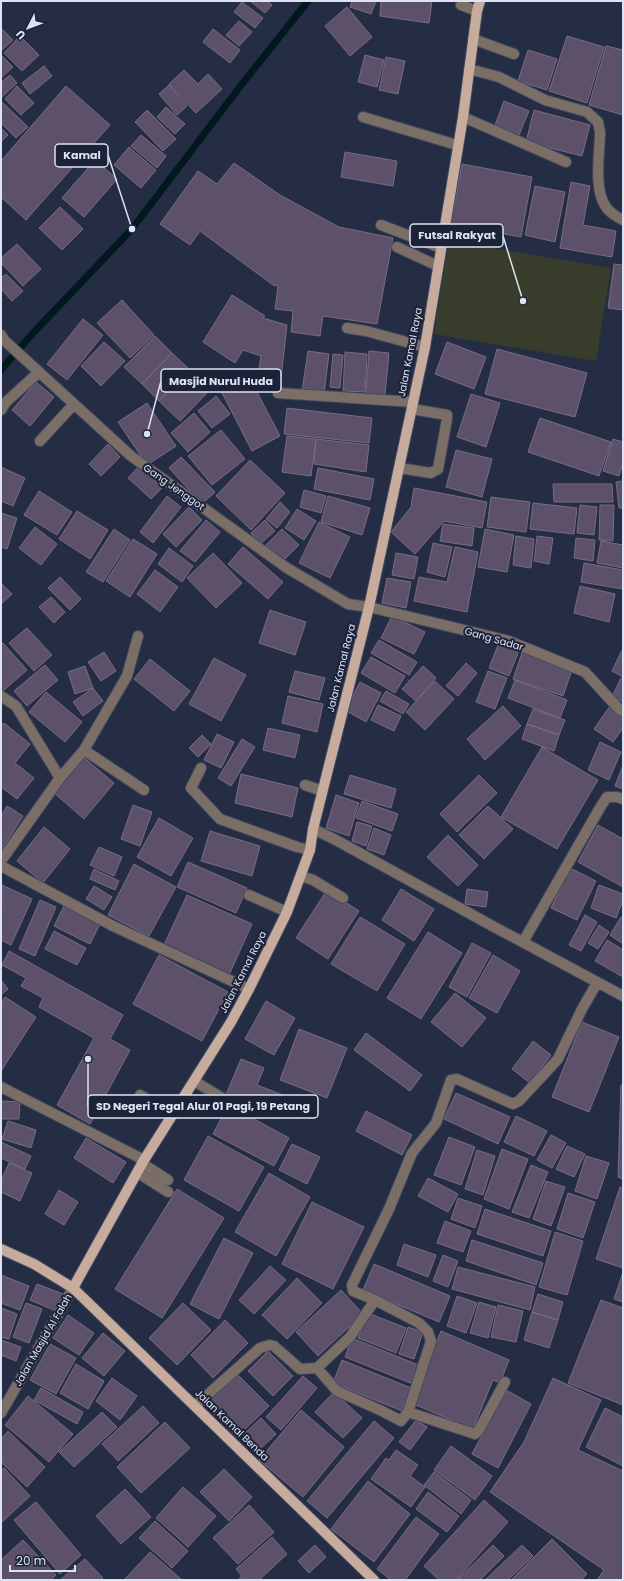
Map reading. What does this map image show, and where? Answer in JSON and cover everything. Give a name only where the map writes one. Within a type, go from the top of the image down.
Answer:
[{"type":"main road","name":"Jalan Kamal Raya","points":[[73,1288],[144,1162],[231,1022],[249,989],[288,912],[310,850],[313,829],[322,791],[369,607],[425,347],[457,145],[463,117],[478,6]]},
{"type":"main road","name":"Jalan Kamal Benda","points":[[1,1249],[34,1264],[73,1288],[374,1580]]},
{"type":"street","points":[[461,6],[478,6]]},
{"type":"street","points":[[473,39],[514,54]]},
{"type":"street","points":[[469,69],[499,76],[545,100],[581,110],[592,116],[600,126],[599,183],[601,196],[606,208],[611,213],[623,220]]},
{"type":"street","points":[[363,117],[457,145]]},
{"type":"street","points":[[463,117],[566,162]]},
{"type":"street","points":[[382,225],[441,248]]},
{"type":"street","points":[[397,247],[438,266]]},
{"type":"street","points":[[347,328],[366,331],[425,347]]},
{"type":"street","name":"Gang Jenggot","points":[[3,338],[131,456],[288,568],[348,604],[369,607]]},
{"type":"street","points":[[1,410],[6,402],[39,372]]},
{"type":"street","points":[[278,393],[412,405],[447,415],[438,468],[431,473],[399,468]]},
{"type":"street","points":[[40,441],[74,404]]},
{"type":"street","name":"Gang Sadar","points":[[369,607],[509,641],[585,672],[619,709],[623,711]]},
{"type":"street","points":[[1,861],[60,778],[84,750],[126,676],[138,636]]},
{"type":"street","points":[[1,696],[16,706],[60,778]]},
{"type":"street","points":[[84,750],[144,790]]},
{"type":"street","points":[[201,768],[190,788],[220,819],[297,847],[310,850]]},
{"type":"street","points":[[304,785],[322,791]]},
{"type":"street","points":[[523,942],[607,797],[617,797],[623,800]]},
{"type":"street","points":[[313,829],[623,996]]},
{"type":"street","points":[[1,866],[113,926],[249,989]]},
{"type":"street","points":[[300,876],[313,880],[343,898]]},
{"type":"street","points":[[249,895],[288,912]]},
{"type":"street","points":[[318,1368],[337,1391],[401,1421],[408,1412],[431,1341],[428,1332],[419,1323],[353,1291],[352,1286],[389,1209],[412,1153],[436,1123],[451,1080],[456,1079],[513,1104],[518,1101],[558,1058],[582,1009],[597,983]]},
{"type":"street","points":[[194,1081],[248,1113]]},
{"type":"street","points":[[1,1087],[144,1162],[168,1180]]},
{"type":"street","points":[[140,1095],[174,1114]]},
{"type":"street","points":[[138,1173],[168,1192]]},
{"type":"street","name":"Jalan Masjid Al Falah","points":[[1,1413],[73,1288]]},
{"type":"street","points":[[195,1406],[260,1348],[270,1345],[274,1346],[300,1369],[318,1368],[350,1337],[374,1300]]},
{"type":"street","points":[[408,1412],[475,1434],[479,1430],[505,1382]]},
{"type":"green space","points":[[449,241],[611,268],[596,361],[434,334]]},
{"type":"building","points":[[250,1],[267,1],[272,5],[265,13]]},
{"type":"building","points":[[352,1],[376,1],[371,14],[350,7]]},
{"type":"building","points":[[381,1],[432,1],[429,23],[380,16]]},
{"type":"building","points":[[242,2],[263,18],[255,28],[234,12]]},
{"type":"building","points":[[347,7],[372,37],[350,56],[325,26]]},
{"type":"building","points":[[239,21],[252,32],[239,46],[226,35]]},
{"type":"building","points":[[1,28],[13,40],[1,51]]},
{"type":"building","points":[[213,29],[240,50],[230,63],[203,42]]},
{"type":"building","points":[[20,36],[39,55],[22,71],[4,53]]},
{"type":"building","points":[[567,36],[604,47],[587,103],[549,91]]},
{"type":"building","points":[[606,46],[623,50],[623,115],[589,105]]},
{"type":"building","points":[[528,50],[557,59],[547,90],[518,81]]},
{"type":"building","points":[[1,55],[13,67],[1,78]]},
{"type":"building","points":[[365,55],[384,60],[377,87],[358,82]]},
{"type":"building","points":[[386,57],[405,61],[398,94],[379,90]]},
{"type":"building","points":[[44,66],[52,76],[30,94],[22,83]]},
{"type":"building","points":[[184,70],[198,84],[208,74],[222,89],[196,113],[169,84]]},
{"type":"building","points":[[10,75],[17,83],[1,98],[1,82]]},
{"type":"building","points":[[169,85],[187,106],[177,115],[159,94]]},
{"type":"building","points":[[17,86],[34,103],[21,115],[5,99]]},
{"type":"building","points":[[66,86],[110,125],[26,220],[1,197],[1,161]]},
{"type":"building","points":[[1,101],[28,127],[16,138],[1,123]]},
{"type":"building","points":[[504,101],[529,111],[519,135],[495,125]]},
{"type":"building","points":[[166,107],[185,124],[175,134],[157,117]]},
{"type":"building","points":[[147,110],[176,139],[163,151],[135,122]]},
{"type":"building","points":[[534,110],[590,125],[582,156],[526,142]]},
{"type":"building","points":[[1,128],[8,135],[1,142]]},
{"type":"building","points":[[141,135],[166,156],[157,168],[131,146]]},
{"type":"building","points":[[129,147],[156,170],[141,188],[114,165]]},
{"type":"building","points":[[345,152],[397,161],[393,186],[341,177]]},
{"type":"building","points":[[95,160],[117,179],[84,217],[62,198]]},
{"type":"building","points":[[234,163],[280,195],[339,227],[393,238],[377,324],[323,316],[320,336],[291,332],[293,311],[275,309],[278,286],[273,285],[200,231],[190,245],[160,224],[198,171],[217,184]]},
{"type":"building","points":[[462,164],[532,177],[521,237],[451,224]]},
{"type":"building","points":[[571,182],[590,186],[583,225],[616,231],[612,257],[560,248]]},
{"type":"building","points":[[535,186],[565,192],[555,242],[525,235]]},
{"type":"building","points":[[60,207],[83,229],[62,250],[39,228]]},
{"type":"building","points":[[17,244],[41,269],[23,286],[1,263],[1,258]]},
{"type":"building","points":[[614,264],[623,265],[623,310],[608,308]]},
{"type":"building","points":[[6,274],[23,291],[12,301],[1,289],[1,278]]},
{"type":"building","points":[[232,295],[265,316],[263,318],[287,325],[281,378],[258,376],[261,356],[243,350],[235,363],[203,342]]},
{"type":"building","points":[[122,300],[154,335],[130,358],[97,323]]},
{"type":"building","points":[[83,319],[103,335],[67,380],[47,364]]},
{"type":"building","points":[[155,336],[172,353],[142,384],[124,367]]},
{"type":"building","points":[[104,342],[125,361],[101,386],[81,366]]},
{"type":"building","points":[[447,342],[486,357],[474,389],[435,374]]},
{"type":"building","points":[[497,349],[587,373],[575,417],[485,394]]},
{"type":"building","points":[[308,351],[329,354],[324,394],[302,391]]},
{"type":"building","points":[[369,351],[389,353],[385,395],[366,393]]},
{"type":"building","points":[[345,352],[367,354],[365,392],[343,391]]},
{"type":"building","points":[[172,353],[190,370],[159,401],[142,384]]},
{"type":"building","points":[[333,354],[343,355],[340,388],[330,387]]},
{"type":"building","points":[[190,370],[210,390],[180,421],[159,401]]},
{"type":"building","points":[[247,373],[280,436],[252,451],[219,387]]},
{"type":"building","points":[[36,382],[54,397],[30,426],[12,410]]},
{"type":"building","points":[[471,394],[500,403],[486,447],[457,437]]},
{"type":"building","points":[[216,396],[230,414],[212,428],[198,411]]},
{"type":"building","points":[[147,403],[176,446],[147,465],[118,422]]},
{"type":"building","points":[[287,408],[372,418],[369,443],[284,434]]},
{"type":"building","points":[[194,413],[210,432],[188,452],[171,433]]},
{"type":"building","points":[[540,418],[611,442],[599,476],[528,452]]},
{"type":"building","points":[[221,430],[245,459],[212,485],[188,456]]},
{"type":"building","points":[[287,436],[316,439],[311,476],[282,472]]},
{"type":"building","points":[[316,439],[369,445],[366,472],[314,464]]},
{"type":"building","points":[[613,439],[623,442],[623,463],[619,476],[603,471]]},
{"type":"building","points":[[108,444],[120,457],[101,476],[89,464]]},
{"type":"building","points":[[456,450],[492,459],[482,497],[446,487]]},
{"type":"building","points":[[181,457],[215,492],[202,504],[169,468]]},
{"type":"building","points":[[250,460],[285,493],[251,530],[216,496]]},
{"type":"building","points":[[139,466],[162,488],[151,499],[128,478]]},
{"type":"building","points":[[1,467],[25,478],[13,506],[1,501]]},
{"type":"building","points":[[318,468],[374,479],[370,500],[314,489]]},
{"type":"building","points":[[623,481],[623,508],[619,508],[616,482]]},
{"type":"building","points":[[553,484],[612,484],[613,502],[554,502]]},
{"type":"building","points":[[414,488],[487,502],[482,528],[444,521],[415,554],[391,532],[411,507]]},
{"type":"building","points":[[304,490],[326,496],[321,513],[300,507]]},
{"type":"building","points":[[39,491],[72,512],[57,535],[24,515]]},
{"type":"building","points":[[167,496],[181,507],[153,543],[140,532]]},
{"type":"building","points":[[328,496],[370,508],[362,535],[321,522]]},
{"type":"building","points":[[491,497],[530,502],[526,532],[487,527]]},
{"type":"building","points":[[280,502],[290,512],[277,528],[266,519]]},
{"type":"building","points":[[533,503],[577,508],[574,534],[530,529]]},
{"type":"building","points":[[580,505],[597,507],[594,535],[577,533]]},
{"type":"building","points":[[600,505],[614,505],[613,541],[599,540]]},
{"type":"building","points":[[189,507],[202,520],[176,547],[163,534]]},
{"type":"building","points":[[297,509],[316,521],[304,540],[285,528]]},
{"type":"building","points":[[77,511],[108,530],[90,559],[59,539]]},
{"type":"building","points":[[1,513],[17,518],[7,549],[1,547]]},
{"type":"building","points":[[206,520],[220,532],[195,562],[180,551]]},
{"type":"building","points":[[265,520],[275,531],[260,544],[251,533]]},
{"type":"building","points":[[319,522],[350,537],[330,578],[299,563]]},
{"type":"building","points":[[443,524],[474,528],[472,546],[440,541]]},
{"type":"building","points":[[35,527],[57,544],[41,565],[19,548]]},
{"type":"building","points":[[114,529],[130,540],[103,582],[86,572]]},
{"type":"building","points":[[282,529],[299,545],[282,562],[266,545]]},
{"type":"building","points":[[485,529],[514,535],[507,572],[478,567]]},
{"type":"building","points":[[516,536],[534,539],[531,568],[513,565]]},
{"type":"building","points":[[537,536],[553,538],[549,564],[534,561]]},
{"type":"building","points":[[576,538],[595,540],[593,561],[574,558]]},
{"type":"building","points":[[133,539],[157,554],[130,597],[106,581]]},
{"type":"building","points":[[601,541],[623,545],[623,568],[597,563]]},
{"type":"building","points":[[433,543],[452,547],[445,577],[427,572]]},
{"type":"building","points":[[243,547],[283,582],[268,599],[228,564]]},
{"type":"building","points":[[455,547],[478,552],[467,612],[414,601],[419,577],[447,582]]},
{"type":"building","points":[[169,548],[193,566],[182,582],[158,564]]},
{"type":"building","points":[[213,553],[242,583],[216,608],[187,578]]},
{"type":"building","points":[[396,553],[418,557],[414,579],[392,575]]},
{"type":"building","points":[[584,563],[623,570],[623,589],[581,582]]},
{"type":"building","points":[[155,570],[178,587],[160,612],[137,594]]},
{"type":"building","points":[[60,577],[81,599],[70,610],[48,588]]},
{"type":"building","points":[[387,578],[411,582],[406,608],[382,603]]},
{"type":"building","points":[[1,583],[12,594],[1,604]]},
{"type":"building","points":[[580,586],[615,594],[609,622],[574,613]]},
{"type":"building","points":[[51,597],[65,612],[54,623],[39,607]]},
{"type":"building","points":[[270,610],[306,622],[295,655],[259,643]]},
{"type":"building","points":[[392,616],[425,632],[414,654],[381,638]]},
{"type":"building","points":[[27,628],[52,655],[34,671],[9,643]]},
{"type":"building","points":[[379,640],[417,662],[409,675],[371,653]]},
{"type":"building","points":[[500,640],[520,648],[509,676],[489,668]]},
{"type":"building","points":[[3,643],[27,670],[3,691],[1,689],[1,645]]},
{"type":"building","points":[[523,650],[573,667],[563,696],[513,679]]},
{"type":"building","points":[[622,650],[623,651],[623,677],[612,671]]},
{"type":"building","points":[[104,652],[116,671],[101,681],[88,662]]},
{"type":"building","points":[[371,657],[405,676],[395,693],[361,673]]},
{"type":"building","points":[[214,658],[246,675],[221,721],[189,704]]},
{"type":"building","points":[[150,659],[190,691],[174,711],[134,679]]},
{"type":"building","points":[[466,663],[477,673],[458,696],[446,686]]},
{"type":"building","points":[[45,665],[58,680],[27,706],[14,691]]},
{"type":"building","points":[[85,666],[93,688],[75,694],[68,672]]},
{"type":"building","points":[[423,666],[436,678],[416,701],[402,689]]},
{"type":"building","points":[[295,671],[325,678],[319,700],[289,692]]},
{"type":"building","points":[[488,671],[507,678],[495,709],[476,702]]},
{"type":"building","points":[[621,678],[623,679],[623,702],[612,697]]},
{"type":"building","points":[[515,680],[567,700],[560,718],[508,698]]},
{"type":"building","points":[[435,681],[454,699],[425,730],[406,712]]},
{"type":"building","points":[[360,682],[381,693],[366,722],[345,710]]},
{"type":"building","points":[[93,688],[103,701],[83,716],[73,702]]},
{"type":"building","points":[[386,691],[409,704],[403,714],[380,701]]},
{"type":"building","points":[[46,692],[82,722],[65,742],[29,712]]},
{"type":"building","points":[[288,696],[323,704],[317,732],[282,723]]},
{"type":"building","points":[[378,705],[401,716],[394,731],[371,720]]},
{"type":"building","points":[[503,706],[521,726],[485,760],[467,739]]},
{"type":"building","points":[[610,706],[623,715],[623,728],[613,742],[594,729]]},
{"type":"building","points":[[533,709],[565,720],[559,735],[527,724]]},
{"type":"building","points":[[4,723],[30,744],[15,763],[34,778],[17,799],[1,787],[1,726]]},
{"type":"building","points":[[527,724],[559,735],[554,751],[522,739]]},
{"type":"building","points":[[268,728],[300,735],[295,758],[263,750]]},
{"type":"building","points":[[217,734],[234,742],[221,768],[204,760]]},
{"type":"building","points":[[202,735],[211,744],[198,757],[189,748]]},
{"type":"building","points":[[242,739],[255,747],[231,786],[218,778]]},
{"type":"building","points":[[600,742],[621,752],[609,780],[588,770]]},
{"type":"building","points":[[542,747],[598,780],[557,849],[501,817]]},
{"type":"building","points":[[82,756],[114,783],[84,819],[53,792]]},
{"type":"building","points":[[623,765],[623,789],[615,786]]},
{"type":"building","points":[[241,774],[298,788],[292,817],[235,803]]},
{"type":"building","points":[[350,775],[396,789],[391,808],[344,794]]},
{"type":"building","points":[[479,775],[497,793],[457,832],[440,814]]},
{"type":"building","points":[[336,795],[359,803],[349,836],[326,828]]},
{"type":"building","points":[[362,801],[398,814],[392,831],[356,818]]},
{"type":"building","points":[[133,805],[152,812],[140,846],[121,839]]},
{"type":"building","points":[[7,806],[23,816],[1,851],[1,816]]},
{"type":"building","points":[[488,806],[513,829],[484,859],[459,835]]},
{"type":"building","points":[[159,818],[193,838],[171,876],[137,857]]},
{"type":"building","points":[[357,822],[372,826],[366,846],[352,841]]},
{"type":"building","points":[[598,825],[623,839],[623,887],[578,862]]},
{"type":"building","points":[[44,827],[70,849],[43,883],[17,861]]},
{"type":"building","points":[[374,828],[391,835],[384,855],[367,849]]},
{"type":"building","points":[[210,831],[260,846],[252,876],[201,861]]},
{"type":"building","points":[[448,835],[478,865],[458,886],[427,857]]},
{"type":"building","points":[[99,847],[122,857],[114,876],[90,865]]},
{"type":"building","points":[[188,862],[247,888],[236,913],[177,887]]},
{"type":"building","points":[[134,864],[176,887],[149,936],[108,915]]},
{"type":"building","points":[[570,868],[596,881],[577,920],[551,908]]},
{"type":"building","points":[[94,869],[119,881],[115,890],[90,879]]},
{"type":"building","points":[[2,885],[32,899],[11,945],[1,940]]},
{"type":"building","points":[[599,885],[623,894],[623,900],[616,918],[591,908]]},
{"type":"building","points":[[94,886],[112,897],[104,910],[86,899]]},
{"type":"building","points":[[401,889],[434,909],[414,941],[382,920]]},
{"type":"building","points":[[467,889],[488,892],[486,907],[465,904]]},
{"type":"building","points":[[327,890],[359,911],[328,959],[296,938]]},
{"type":"building","points":[[187,895],[252,924],[229,975],[164,945]]},
{"type":"building","points":[[40,900],[56,907],[35,956],[19,949]]},
{"type":"building","points":[[64,906],[100,924],[90,944],[54,926]]},
{"type":"building","points":[[585,915],[597,922],[581,951],[569,945]]},
{"type":"building","points":[[360,917],[405,944],[377,991],[331,964]]},
{"type":"building","points":[[621,917],[623,919],[623,944],[610,935]]},
{"type":"building","points":[[599,925],[609,932],[598,949],[588,943]]},
{"type":"building","points":[[54,931],[86,948],[77,965],[45,949]]},
{"type":"building","points":[[428,932],[462,953],[421,1019],[387,998]]},
{"type":"building","points":[[607,940],[623,950],[623,977],[595,961]]},
{"type":"building","points":[[472,943],[491,953],[467,997],[449,987]]},
{"type":"building","points":[[9,951],[123,1015],[110,1039],[130,1050],[90,1124],[57,1105],[94,1038],[39,1007],[43,998],[21,986],[26,978],[2,965]]},
{"type":"building","points":[[159,955],[228,992],[202,1041],[133,1004]]},
{"type":"building","points":[[493,955],[520,971],[497,1013],[469,998]]},
{"type":"building","points":[[1,980],[8,989],[1,995]]},
{"type":"building","points":[[455,993],[486,1018],[462,1047],[431,1022]]},
{"type":"building","points":[[5,997],[36,1017],[1,1071],[1,1003]]},
{"type":"building","points":[[266,1001],[295,1018],[274,1055],[245,1039]]},
{"type":"building","points":[[582,1022],[619,1037],[589,1112],[552,1097]]},
{"type":"building","points":[[299,1029],[347,1048],[327,1098],[280,1080]]},
{"type":"building","points":[[366,1033],[422,1075],[410,1091],[354,1050]]},
{"type":"building","points":[[533,1041],[551,1055],[530,1083],[512,1069]]},
{"type":"building","points":[[241,1059],[264,1068],[257,1085],[288,1097],[280,1118],[225,1097]]},
{"type":"building","points":[[621,1085],[623,1085],[623,1179],[618,1177]]},
{"type":"building","points":[[456,1093],[510,1117],[498,1144],[444,1119]]},
{"type":"building","points":[[1,1101],[20,1102],[19,1119],[1,1119]]},
{"type":"building","points":[[228,1105],[289,1138],[274,1166],[213,1134]]},
{"type":"building","points":[[366,1111],[412,1135],[402,1155],[356,1131]]},
{"type":"building","points":[[516,1116],[547,1131],[534,1156],[504,1142]]},
{"type":"building","points":[[8,1121],[36,1130],[31,1148],[2,1139]]},
{"type":"building","points":[[551,1135],[566,1143],[552,1168],[537,1160]]},
{"type":"building","points":[[208,1136],[264,1167],[239,1211],[184,1180]]},
{"type":"building","points":[[449,1137],[475,1147],[461,1185],[434,1175]]},
{"type":"building","points":[[86,1138],[126,1162],[113,1183],[74,1158]]},
{"type":"building","points":[[1,1142],[31,1156],[25,1169],[1,1158]]},
{"type":"building","points":[[292,1144],[320,1157],[307,1184],[279,1170]]},
{"type":"building","points":[[567,1146],[585,1154],[574,1177],[556,1169]]},
{"type":"building","points":[[502,1149],[528,1159],[509,1209],[484,1199]]},
{"type":"building","points":[[477,1150],[495,1156],[483,1195],[465,1189]]},
{"type":"building","points":[[586,1156],[609,1163],[597,1199],[575,1191]]},
{"type":"building","points":[[9,1163],[32,1173],[20,1201],[1,1192],[1,1181]]},
{"type":"building","points":[[531,1165],[548,1172],[529,1218],[512,1212]]},
{"type":"building","points":[[269,1173],[310,1197],[276,1256],[235,1232]]},
{"type":"building","points":[[428,1178],[458,1194],[448,1212],[418,1196]]},
{"type":"building","points":[[546,1181],[565,1187],[551,1226],[533,1219]]},
{"type":"building","points":[[620,1187],[623,1188],[623,1268],[596,1259]]},
{"type":"building","points":[[177,1189],[224,1218],[162,1318],[115,1289]]},
{"type":"building","points":[[59,1190],[78,1202],[64,1225],[45,1214]]},
{"type":"building","points":[[568,1193],[595,1202],[583,1238],[557,1229]]},
{"type":"building","points":[[458,1198],[482,1206],[475,1228],[451,1219]]},
{"type":"building","points":[[312,1202],[364,1227],[333,1289],[282,1264]]},
{"type":"building","points":[[485,1209],[551,1231],[543,1256],[477,1234]]},
{"type":"building","points":[[445,1221],[471,1231],[463,1252],[437,1243]]},
{"type":"building","points":[[555,1232],[583,1241],[567,1295],[539,1287]]},
{"type":"building","points":[[224,1238],[253,1253],[219,1319],[190,1304]]},
{"type":"building","points":[[472,1240],[543,1263],[536,1285],[466,1261]]},
{"type":"building","points":[[404,1244],[436,1255],[428,1277],[397,1265]]},
{"type":"building","points":[[443,1255],[458,1261],[448,1287],[433,1281]]},
{"type":"building","points":[[374,1264],[450,1296],[439,1322],[363,1290]]},
{"type":"building","points":[[270,1266],[286,1280],[254,1314],[239,1300]]},
{"type":"building","points":[[458,1267],[535,1287],[530,1310],[452,1289]]},
{"type":"building","points":[[623,1272],[623,1302],[614,1299]]},
{"type":"building","points":[[1,1275],[29,1286],[20,1310],[1,1303]]},
{"type":"building","points":[[297,1278],[322,1303],[287,1339],[262,1315]]},
{"type":"building","points":[[37,1284],[63,1294],[56,1311],[30,1300]]},
{"type":"building","points":[[341,1290],[363,1314],[318,1356],[296,1332]]},
{"type":"building","points":[[538,1294],[563,1302],[558,1320],[532,1312]]},
{"type":"building","points":[[457,1296],[477,1303],[466,1333],[447,1326]]},
{"type":"building","points":[[601,1300],[623,1308],[623,1405],[568,1383]]},
{"type":"building","points":[[479,1302],[496,1307],[488,1338],[470,1333]]},
{"type":"building","points":[[26,1303],[42,1309],[29,1343],[13,1337]]},
{"type":"building","points":[[183,1303],[211,1330],[177,1365],[149,1338]]},
{"type":"building","points":[[498,1305],[523,1311],[516,1342],[491,1337]]},
{"type":"building","points":[[1,1308],[17,1314],[9,1339],[1,1337]]},
{"type":"building","points":[[532,1312],[558,1320],[549,1348],[524,1340]]},
{"type":"building","points":[[368,1313],[406,1328],[396,1353],[358,1338]]},
{"type":"building","points":[[68,1315],[94,1333],[79,1355],[53,1338]]},
{"type":"building","points":[[225,1320],[248,1343],[213,1378],[191,1355]]},
{"type":"building","points":[[408,1327],[423,1332],[414,1359],[399,1354]]},
{"type":"building","points":[[441,1331],[509,1360],[500,1383],[493,1380],[473,1429],[411,1403]]},
{"type":"building","points":[[103,1333],[125,1351],[104,1376],[82,1358]]},
{"type":"building","points":[[352,1338],[421,1366],[413,1384],[345,1357]]},
{"type":"building","points":[[1,1340],[21,1347],[16,1361],[1,1355]]},
{"type":"building","points":[[50,1344],[76,1358],[56,1394],[30,1380]]},
{"type":"building","points":[[268,1351],[293,1376],[273,1396],[248,1371]]},
{"type":"building","points":[[342,1360],[411,1388],[402,1411],[333,1383]]},
{"type":"building","points":[[76,1364],[104,1381],[88,1409],[60,1393]]},
{"type":"building","points":[[238,1375],[269,1406],[237,1437],[206,1406]]},
{"type":"building","points":[[303,1376],[317,1388],[281,1430],[266,1417]]},
{"type":"building","points":[[112,1378],[137,1396],[120,1420],[96,1401]]},
{"type":"building","points":[[553,1378],[601,1400],[578,1450],[623,1471],[623,1580],[597,1580],[604,1570],[490,1492],[524,1442]]},
{"type":"building","points":[[41,1388],[83,1412],[77,1424],[34,1400]]},
{"type":"building","points":[[506,1390],[531,1404],[498,1468],[472,1454]]},
{"type":"building","points":[[334,1392],[362,1418],[343,1438],[315,1412]]},
{"type":"building","points":[[28,1396],[73,1434],[49,1462],[5,1425]]},
{"type":"building","points":[[143,1406],[159,1423],[118,1461],[102,1444]]},
{"type":"building","points":[[605,1408],[623,1417],[623,1466],[586,1447]]},
{"type":"building","points":[[301,1410],[344,1447],[303,1497],[259,1460]]},
{"type":"building","points":[[102,1412],[117,1427],[74,1467],[59,1452]]},
{"type":"building","points":[[261,1418],[276,1434],[258,1451],[243,1435]]},
{"type":"building","points":[[416,1420],[427,1427],[410,1450],[399,1442]]},
{"type":"building","points":[[374,1421],[394,1438],[327,1518],[307,1501]]},
{"type":"building","points":[[165,1422],[190,1448],[141,1493],[117,1467]]},
{"type":"building","points":[[8,1431],[45,1467],[27,1487],[1,1462],[1,1439]]},
{"type":"building","points":[[451,1446],[492,1476],[475,1500],[434,1470]]},
{"type":"building","points":[[396,1450],[418,1465],[410,1476],[425,1487],[411,1507],[371,1479],[386,1458],[389,1460]]},
{"type":"building","points":[[4,1468],[30,1496],[1,1523],[1,1471]]},
{"type":"building","points":[[224,1469],[252,1497],[229,1521],[200,1492]]},
{"type":"building","points":[[434,1472],[471,1500],[461,1514],[424,1485]]},
{"type":"building","points":[[368,1481],[410,1514],[374,1562],[331,1529]]},
{"type":"building","points":[[183,1487],[216,1516],[188,1547],[156,1518]]},
{"type":"building","points":[[125,1489],[151,1517],[121,1544],[96,1516]]},
{"type":"building","points":[[428,1492],[459,1516],[447,1532],[416,1509]]},
{"type":"building","points":[[484,1500],[508,1522],[456,1580],[439,1580],[424,1566]]},
{"type":"building","points":[[36,1502],[81,1555],[60,1574],[14,1520]]},
{"type":"building","points":[[249,1505],[274,1532],[238,1564],[213,1538]]},
{"type":"building","points":[[416,1517],[439,1534],[405,1580],[391,1580],[377,1569]]},
{"type":"building","points":[[155,1521],[188,1551],[172,1568],[139,1538]]},
{"type":"building","points":[[272,1537],[287,1554],[259,1580],[238,1580],[242,1576],[236,1569]]},
{"type":"building","points":[[552,1539],[587,1574],[581,1580],[511,1580]]},
{"type":"building","points":[[23,1540],[56,1575],[51,1580],[1,1580],[1,1560]]},
{"type":"building","points":[[315,1545],[326,1557],[309,1573],[298,1561]]},
{"type":"building","points":[[493,1545],[504,1556],[480,1580],[457,1580]]},
{"type":"building","points":[[522,1545],[533,1556],[508,1580],[485,1580]]},
{"type":"building","points":[[150,1552],[182,1580],[124,1580]]},
{"type":"building","points":[[85,1559],[103,1578],[101,1580],[60,1580]]},
{"type":"waterway","points":[[1,370],[34,332],[132,229],[242,84],[308,1]]},
{"type":"place","name":"Kamal","points":[[132,229]]},
{"type":"place","name":"Futsal Rakyat","points":[[523,301]]},
{"type":"place","name":"Masjid Nurul Huda","points":[[147,434]]},
{"type":"place","name":"SD Negeri Tegal Alur 01 Pagi, 19 Petang","points":[[88,1059]]}]
